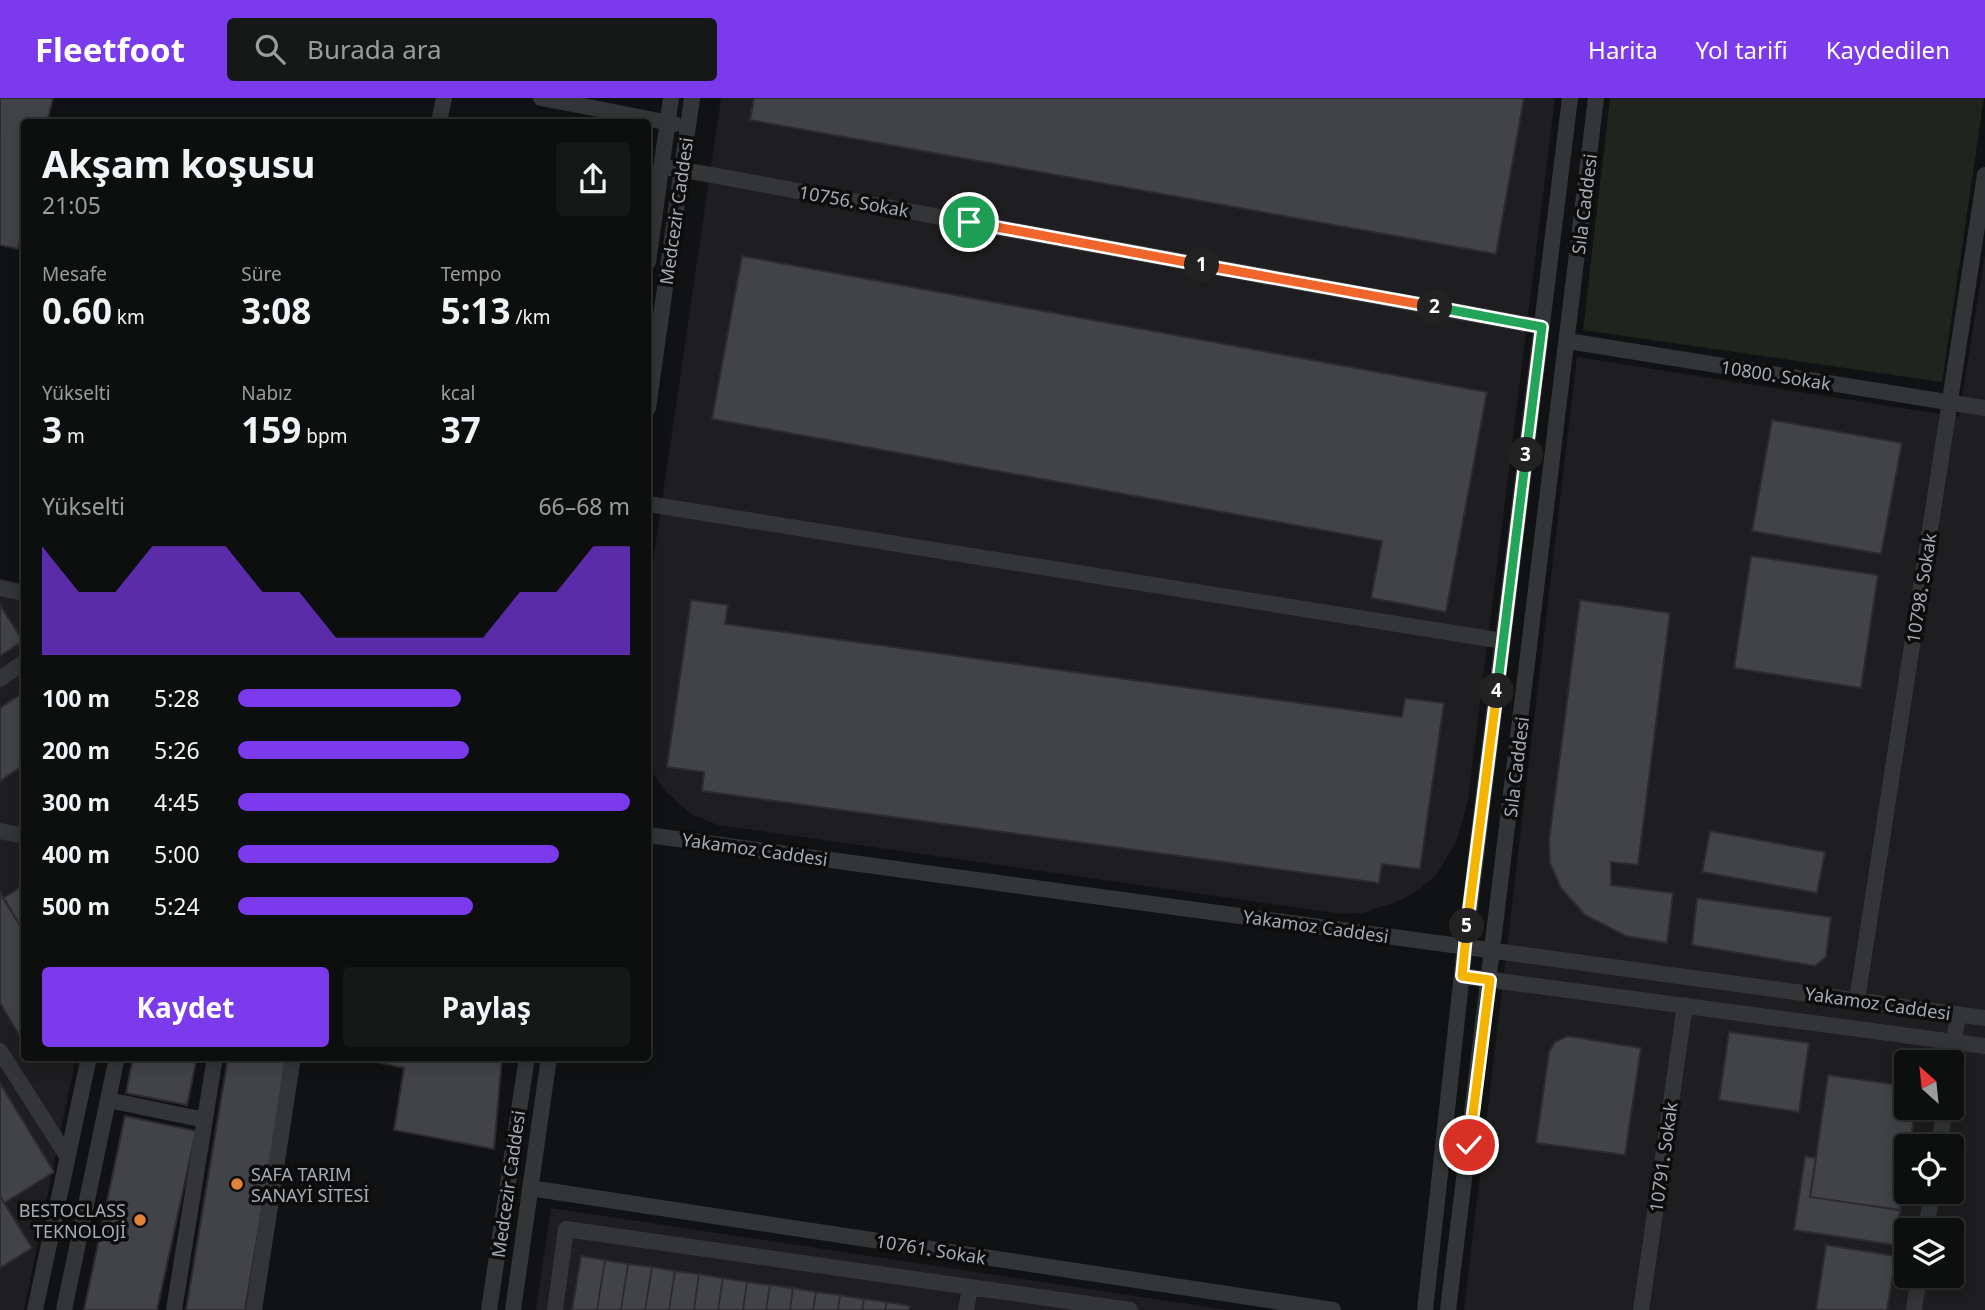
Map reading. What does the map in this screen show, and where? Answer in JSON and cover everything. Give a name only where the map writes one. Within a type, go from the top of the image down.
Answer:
[{"type":"street","points":[[440,119],[444,98]]},
{"type":"street","points":[[541,98],[643,119]]},
{"type":"street","name":"Medcezir Caddesi","points":[[651,241],[671,98]]},
{"type":"street","name":"Medcezir Caddesi","points":[[651,387],[692,98]]},
{"type":"street","points":[[1425,1310],[1465,946],[1570,98]]},
{"type":"street","name":"Sıla Caddesi","points":[[1448,1310],[1596,98]]},
{"type":"street","points":[[651,121],[688,125]]},
{"type":"street","name":"10756. Sokak","points":[[662,166],[1542,327]]},
{"type":"street","name":"10798. Sokak","points":[[1857,1000],[1985,175]]},
{"type":"street","name":"10800. Sokak","points":[[1568,341],[1985,408]]},
{"type":"street","points":[[651,504],[1503,641]]},
{"type":"street","points":[[0,588],[21,592]]},
{"type":"street","points":[[0,679],[21,664]]},
{"type":"street","points":[[0,831],[21,835]]},
{"type":"street","name":"Yakamoz Caddesi","points":[[651,835],[1985,1018]]},
{"type":"street","name":"Yakamoz Caddesi","points":[[1462,976],[1985,1046]]},
{"type":"street","name":"10791. Sokak","points":[[1641,1310],[1685,1005]]},
{"type":"street","points":[[1953,1050],[1958,1014]]},
{"type":"street","points":[[0,1051],[67,1156]]},
{"type":"street","points":[[35,1310],[88,1061]]},
{"type":"street","points":[[64,1310],[116,1061]]},
{"type":"street","points":[[174,1310],[214,1061]]},
{"type":"street","points":[[254,1310],[292,1061]]},
{"type":"street","name":"Medcezir Caddesi","points":[[489,1310],[526,1061]]},
{"type":"street","name":"Medcezir Caddesi","points":[[513,1310],[548,1061]]},
{"type":"street","points":[[108,1100],[205,1120]]},
{"type":"street","name":"10761. Sokak","points":[[530,1188],[1333,1310]]},
{"type":"street","points":[[555,1310],[566,1228],[1129,1310]]},
{"type":"street","points":[[966,1310],[970,1287]]},
{"type":"street","points":[[1914,1310],[1917,1288]]},
{"type":"street","points":[[1003,1310],[1005,1293]]},
{"type":"shaded area","points":[[721,98],[1555,98],[1468,800],[1457,840],[1437,874],[1420,889],[1401,900],[1363,913],[1342,914],[718,825],[691,814],[666,792],[651,770],[651,576]]},
{"type":"shaded area","points":[[1610,98],[1984,98],[1942,382],[1583,330]]},
{"type":"shaded area","points":[[1985,254],[1985,1310],[1464,1310],[1577,357],[1959,417]]},
{"type":"shaded area","points":[[0,578],[21,583],[21,1061],[75,1061],[24,1310],[0,1310]]},
{"type":"shaded area","points":[[551,1208],[1228,1310],[536,1310]]},
{"type":"building","points":[[0,98],[53,98],[48,119],[21,119],[21,235],[18,249],[0,245]]},
{"type":"building","points":[[754,98],[1524,98],[1496,254],[750,120]]},
{"type":"building","points":[[742,256],[1487,392],[1446,612],[1371,598],[1382,541],[712,419]]},
{"type":"building","points":[[1772,420],[1902,443],[1881,554],[1752,531]]},
{"type":"building","points":[[1751,556],[1878,575],[1861,688],[1734,668]]},
{"type":"building","points":[[691,600],[728,605],[725,624],[1402,717],[1405,698],[1444,703],[1420,869],[1382,864],[1379,883],[702,791],[704,772],[667,767]]},
{"type":"building","points":[[1580,600],[1670,613],[1638,865],[1611,862],[1611,885],[1673,893],[1667,943],[1626,936],[1585,915],[1561,888],[1550,863],[1549,841]]},
{"type":"building","points":[[0,605],[21,638],[21,642],[0,656]]},
{"type":"building","points":[[21,694],[21,767],[0,781],[0,708]]},
{"type":"building","points":[[1710,831],[1825,852],[1817,893],[1702,872]]},
{"type":"building","points":[[21,887],[21,927],[3,898]]},
{"type":"building","points":[[0,892],[21,927],[21,1038],[0,1003]]},
{"type":"building","points":[[1697,898],[1831,917],[1826,957],[1815,966],[1692,945]]},
{"type":"building","points":[[1729,1032],[1809,1043],[1799,1112],[1719,1100]]},
{"type":"building","points":[[1568,1036],[1641,1048],[1625,1155],[1536,1143],[1549,1052],[1555,1042]]},
{"type":"building","points":[[132,1061],[196,1061],[187,1105],[126,1093]]},
{"type":"building","name":"SAFA TARIM SANAYİ SİTESİ","points":[[227,1061],[287,1061],[245,1310],[186,1310]]},
{"type":"building","points":[[371,1061],[502,1061],[494,1149],[394,1130],[404,1068]]},
{"type":"building","points":[[1828,1075],[1894,1084],[1894,1120],[1913,1120],[1912,1134],[1894,1134],[1894,1204],[1901,1204],[1900,1210],[1810,1197]]},
{"type":"building","points":[[0,1083],[54,1172],[4,1203],[0,1196]]},
{"type":"building","name":"BESTOCLASS TEKNOLOJİ","points":[[125,1116],[196,1131],[157,1310],[84,1310]]},
{"type":"building","points":[[1805,1156],[1816,1158],[1810,1197],[1900,1210],[1899,1218],[1894,1218],[1894,1245],[1794,1230]]},
{"type":"building","points":[[0,1196],[32,1248],[0,1268]]},
{"type":"building","points":[[1826,1245],[1894,1256],[1887,1310],[1816,1310]]},
{"type":"building","points":[[581,1256],[605,1260],[597,1310],[572,1310]]},
{"type":"building","points":[[605,1260],[628,1264],[621,1310],[597,1310]]},
{"type":"building","points":[[628,1264],[652,1267],[645,1310],[621,1310]]},
{"type":"building","points":[[652,1267],[675,1271],[669,1310],[645,1310]]},
{"type":"building","points":[[675,1271],[699,1274],[694,1310],[669,1310]]},
{"type":"building","points":[[699,1274],[723,1278],[718,1310],[694,1310]]},
{"type":"building","points":[[723,1278],[747,1282],[743,1310],[718,1310]]},
{"type":"building","points":[[747,1282],[770,1285],[766,1310],[743,1310]]},
{"type":"building","points":[[770,1285],[793,1288],[790,1310],[766,1310]]},
{"type":"building","points":[[793,1288],[816,1292],[813,1310],[790,1310]]},
{"type":"building","points":[[816,1292],[840,1295],[838,1310],[813,1310]]},
{"type":"building","points":[[840,1295],[864,1299],[862,1310],[838,1310]]},
{"type":"building","points":[[864,1299],[887,1302],[885,1310],[862,1310]]},
{"type":"building","points":[[887,1302],[910,1306],[909,1310],[885,1310]]},
{"type":"place","name":"SAFA TARIM SANAYİ SİTESİ","points":[[237,1184]]},
{"type":"place","name":"BESTOCLASS TEKNOLOJİ","points":[[140,1220]]},
{"type":"route","points":[[969,222],[1542,327],[1462,976],[1490,980],[1469,1145]]}]
